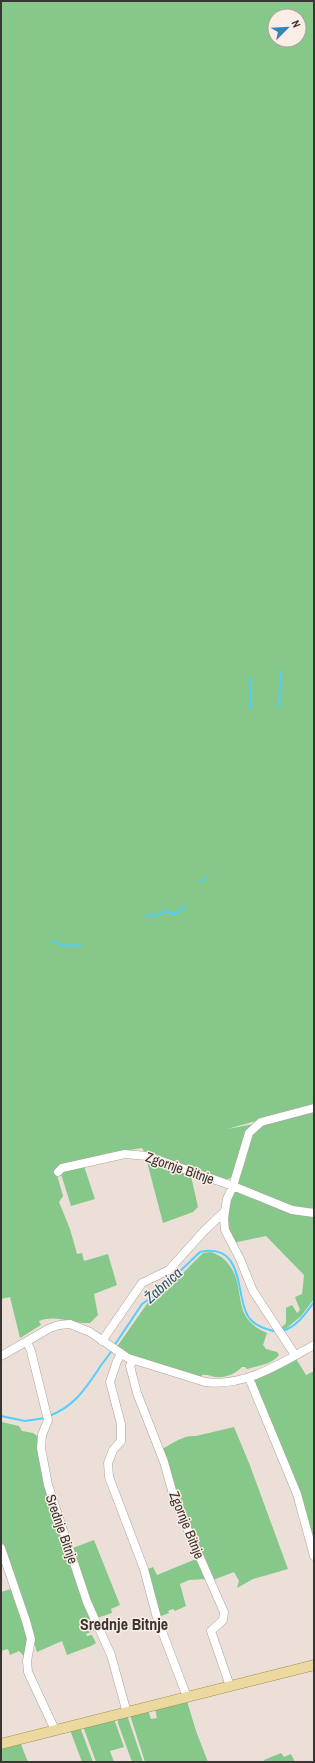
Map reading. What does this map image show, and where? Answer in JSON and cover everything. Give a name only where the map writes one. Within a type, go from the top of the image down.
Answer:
[{"type":"main road","points":[[1,1744],[314,1665]]},
{"type":"street","name":"Zgornje Bitnje","points":[[296,1355],[253,1291],[240,1259],[225,1230],[224,1219],[227,1199],[233,1186],[249,1133],[261,1122],[314,1108]]},
{"type":"street","name":"Zgornje Bitnje","points":[[58,1172],[62,1168],[125,1154],[136,1154],[147,1156],[233,1186],[292,1210],[314,1213]]},
{"type":"street","points":[[105,1343],[142,1283],[169,1270],[204,1231],[225,1211]]},
{"type":"street","points":[[1,1356],[50,1328],[64,1324],[84,1329],[133,1360],[205,1382],[228,1383],[249,1378],[314,1345]]},
{"type":"street","name":"Srednje Bitnje","points":[[27,1342],[31,1351],[47,1417],[42,1435],[41,1448],[48,1485],[87,1602],[111,1655],[127,1713]]},
{"type":"street","points":[[120,1353],[110,1382],[121,1424],[121,1441],[113,1450],[108,1463],[109,1477],[144,1569],[157,1618],[184,1698]]},
{"type":"street","name":"Zgornje Bitnje","points":[[133,1360],[130,1366],[137,1393],[160,1450],[175,1501],[224,1612],[223,1620],[211,1631],[230,1686]]},
{"type":"street","points":[[249,1378],[297,1494],[314,1556]]},
{"type":"street","points":[[1,1548],[26,1621],[30,1639],[27,1661],[28,1672],[55,1730]]},
{"type":"green space","points":[[1,1],[314,1],[314,1105],[227,1129],[254,1124],[233,1177],[228,1179],[219,1179],[145,1153],[142,1148],[104,1154],[84,1161],[57,1175],[63,1196],[59,1202],[70,1229],[77,1254],[82,1253],[84,1261],[108,1254],[117,1285],[94,1294],[98,1315],[90,1323],[52,1318],[46,1319],[39,1321],[41,1325],[20,1338],[10,1297],[1,1299]]},
{"type":"green space","points":[[314,1110],[314,1210],[302,1210],[235,1184],[250,1135],[262,1123]]},
{"type":"green space","points":[[146,1158],[191,1176],[198,1207],[193,1212],[163,1223]]},
{"type":"green space","points":[[84,1166],[95,1199],[71,1206],[61,1174],[62,1170]]},
{"type":"green space","points":[[235,1189],[314,1215],[314,1299],[301,1316],[282,1332],[280,1329],[286,1323],[286,1308],[292,1305],[297,1313],[300,1310],[295,1297],[302,1294],[304,1275],[266,1236],[233,1243],[228,1228],[227,1216],[229,1204]]},
{"type":"green space","points":[[211,1252],[225,1260],[232,1270],[236,1280],[240,1300],[247,1318],[255,1326],[267,1333],[263,1345],[266,1349],[277,1352],[279,1355],[269,1363],[247,1369],[242,1367],[233,1374],[227,1376],[215,1377],[202,1375],[201,1378],[135,1357],[116,1348],[149,1301],[172,1284],[203,1253]]},
{"type":"green space","points":[[295,1357],[306,1375],[314,1371],[314,1547],[253,1378]]},
{"type":"green space","points":[[2,1422],[19,1426],[22,1431],[33,1433],[37,1436],[95,1630],[86,1634],[87,1636],[92,1635],[96,1643],[67,1655],[62,1641],[37,1652],[1,1543]]},
{"type":"green space","points":[[234,1427],[249,1463],[288,1569],[253,1579],[237,1588],[239,1581],[234,1572],[213,1580],[177,1500],[162,1449],[187,1437]]},
{"type":"green space","points":[[94,1540],[120,1605],[111,1609],[112,1613],[97,1618],[70,1549]]},
{"type":"green space","points":[[196,1559],[206,1579],[189,1580],[180,1584],[186,1606],[175,1611],[173,1609],[168,1611],[169,1613],[161,1616],[146,1570],[153,1567],[157,1575]]},
{"type":"green space","points":[[11,1589],[13,1590],[28,1639],[25,1657],[19,1651],[10,1655],[8,1649],[1,1651],[1,1592]]},
{"type":"green space","points":[[187,1701],[196,1731],[208,1762],[145,1762],[130,1715],[148,1710],[151,1719],[157,1718],[155,1709]]},
{"type":"green space","points":[[128,1716],[143,1762],[132,1762],[118,1723],[118,1719]]},
{"type":"green space","points":[[114,1719],[124,1747],[110,1751],[114,1762],[96,1762],[83,1726]]},
{"type":"green space","points":[[80,1727],[93,1762],[82,1762],[70,1730]]},
{"type":"green space","points":[[20,1742],[28,1762],[1,1762],[1,1747]]},
{"type":"green space","points":[[281,1753],[284,1757],[291,1754],[295,1762],[265,1762],[264,1760]]},
{"type":"waterway","points":[[279,706],[281,672]]},
{"type":"waterway","points":[[251,678],[251,708]]},
{"type":"waterway","points":[[201,882],[206,878]]},
{"type":"waterway","points":[[147,916],[158,915],[165,911],[174,914],[185,906]]},
{"type":"waterway","points":[[53,942],[67,946],[80,945]]},
{"type":"waterway","name":"Žabnica","points":[[114,1346],[142,1304],[155,1295],[200,1252],[215,1251],[225,1255],[237,1274],[245,1310],[250,1319],[259,1326],[278,1332]]},
{"type":"waterway","name":"Žabnica","points":[[282,1331],[292,1327],[314,1302]]},
{"type":"waterway","name":"Žabnica","points":[[49,1416],[65,1408],[77,1398],[88,1385],[112,1350]]},
{"type":"waterway","name":"Žabnica","points":[[1,1416],[25,1421],[45,1418]]},
{"type":"district","name":"Srednje Bitnje","points":[[124,1624]]}]
